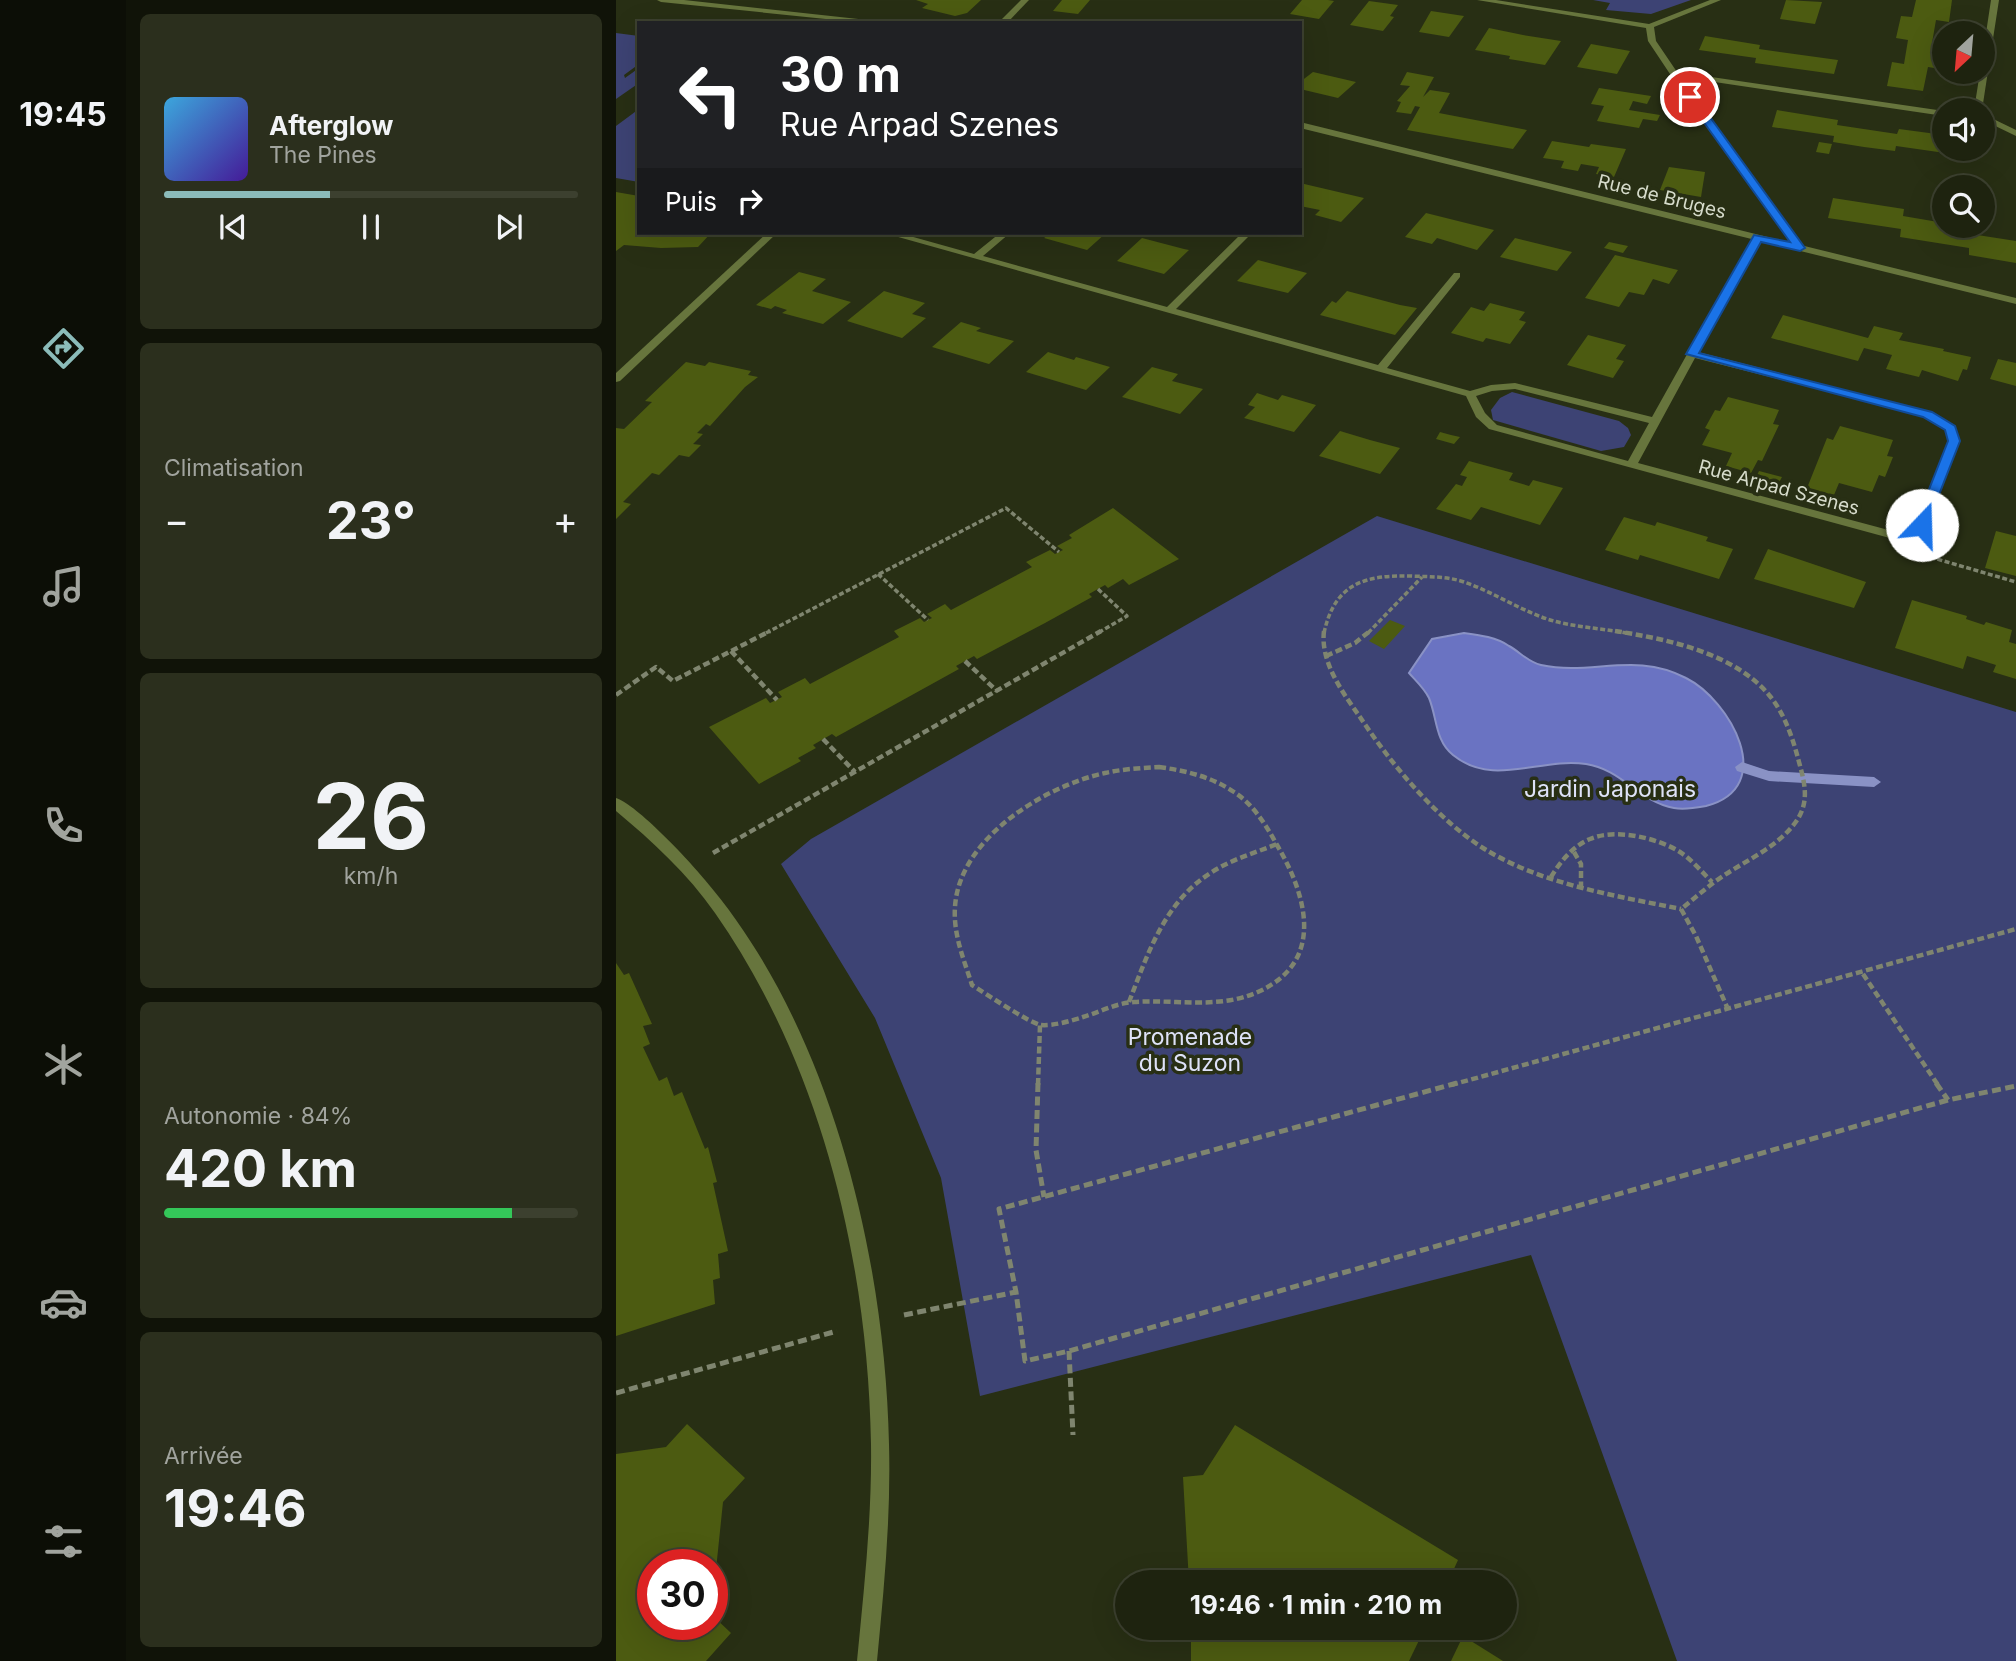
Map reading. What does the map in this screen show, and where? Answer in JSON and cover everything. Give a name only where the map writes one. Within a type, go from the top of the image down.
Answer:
[{"type":"street","points":[[661,0],[871,21]]},
{"type":"street","points":[[1004,21],[1026,0]]},
{"type":"street","points":[[1481,0],[1650,26],[1717,0]]},
{"type":"street","points":[[1980,98],[1995,0]]},
{"type":"street","points":[[1650,26],[1652,41],[1674,74],[1800,248]]},
{"type":"street","points":[[1674,74],[1932,112]]},
{"type":"street","points":[[1995,123],[2016,133]]},
{"type":"street","name":"Rue de Bruges","points":[[1302,125],[2016,301]]},
{"type":"street","points":[[616,379],[770,235]]},
{"type":"street","points":[[897,235],[1470,394],[1491,388],[1515,386],[1655,421]]},
{"type":"street","points":[[977,256],[1003,235]]},
{"type":"street","points":[[1168,311],[1245,235]]},
{"type":"street","points":[[1631,465],[1757,238]]},
{"type":"street","points":[[1381,369],[1457,275]]},
{"type":"street","points":[[1692,354],[1927,414],[1951,428],[1954,441],[1922,525],[1897,536]]},
{"type":"street","name":"Rue Arpad Szenes","points":[[1470,394],[1480,415],[1493,427],[1897,536]]},
{"type":"street","points":[[616,803],[687,869],[742,939],[770,989],[824,1109],[854,1221],[871,1323],[880,1447],[877,1564],[867,1661]]},
{"type":"path","points":[[616,695],[656,667],[673,681],[1006,508],[1059,552]]},
{"type":"path","points":[[1897,536],[1925,556],[2016,582]]},
{"type":"path","points":[[878,574],[928,620]]},
{"type":"path","points":[[1681,909],[1712,882],[1762,852],[1788,830],[1804,811],[1806,792],[1797,756],[1779,709],[1748,677],[1722,662],[1644,637],[1559,623],[1473,585],[1445,577],[1381,576],[1365,580],[1344,592],[1331,612],[1324,632],[1326,656],[1360,716],[1425,799],[1487,850],[1551,877],[1620,897],[1681,909],[1696,936],[1727,1007]]},
{"type":"path","points":[[1326,656],[1354,646],[1389,606],[1422,577]]},
{"type":"path","points":[[687,869],[1127,616],[1098,589]]},
{"type":"path","points":[[731,650],[777,700]]},
{"type":"path","points":[[965,661],[997,691]]},
{"type":"path","points":[[823,739],[855,772]]},
{"type":"path","points":[[1149,766],[1206,778],[1233,791],[1256,812],[1277,844],[1299,883],[1305,910],[1304,937],[1295,964],[1263,989],[1247,997],[1215,1003],[1129,1002],[1077,1019],[1040,1025],[972,985],[957,936],[956,898],[969,866],[989,837],[1015,814],[1043,796],[1099,773],[1149,766]]},
{"type":"path","points":[[1551,877],[1562,859],[1586,841],[1601,836],[1664,843],[1680,851],[1712,882]]},
{"type":"path","points":[[1129,1002],[1152,942],[1169,910],[1188,890],[1212,872],[1277,844]]},
{"type":"path","points":[[1574,852],[1581,864],[1581,886]]},
{"type":"path","points":[[2016,929],[1863,974],[1727,1007],[999,1209],[1016,1292],[1025,1361],[1069,1351],[1948,1100],[2016,1086]]},
{"type":"path","points":[[1863,974],[1948,1100]]},
{"type":"path","points":[[1040,1025],[1037,1150],[1044,1197]]},
{"type":"path","points":[[902,1316],[1016,1292]]},
{"type":"path","points":[[616,1393],[838,1330]]},
{"type":"path","points":[[1069,1351],[1073,1435]]},
{"type":"green space","points":[[1593,0],[1691,0],[1651,14],[1606,10],[1610,3]]},
{"type":"green space","points":[[616,33],[637,36],[637,65],[624,75],[625,78],[637,69],[637,84],[616,99]]},
{"type":"green space","points":[[637,110],[637,182],[616,178],[616,126]]},
{"type":"green space","points":[[1512,392],[1619,421],[1628,428],[1631,435],[1624,447],[1601,451],[1493,420],[1491,410],[1500,398]]},
{"type":"green space","name":"Promenade du Suzon","points":[[1377,516],[2016,712],[2016,1661],[1677,1661],[1531,1255],[980,1396],[941,1178],[875,1018],[781,864],[811,839]]},
{"type":"shaded area","points":[[1464,633],[1499,640],[1541,665],[1560,668],[1649,666],[1686,678],[1718,705],[1731,723],[1740,743],[1743,763],[1740,781],[1728,796],[1706,806],[1678,809],[1662,805],[1610,772],[1586,764],[1552,764],[1501,771],[1469,765],[1453,755],[1443,743],[1429,698],[1409,673],[1432,639]]},
{"type":"building","points":[[916,0],[981,0],[967,13],[955,16],[922,8],[928,4]]},
{"type":"building","points":[[1062,0],[1090,0],[1078,14],[1053,11]]},
{"type":"building","points":[[1302,0],[1334,1],[1319,19],[1290,14]]},
{"type":"building","points":[[1786,0],[1822,2],[1815,24],[1780,19]]},
{"type":"building","points":[[1916,0],[1952,0],[1949,21],[1932,21],[1932,68],[1928,67],[1923,91],[1887,86],[1892,62],[1904,64],[1908,40],[1896,38],[1901,16],[1912,17]]},
{"type":"building","points":[[1369,1],[1398,5],[1390,16],[1394,17],[1383,31],[1350,25]]},
{"type":"building","points":[[1431,11],[1464,16],[1449,37],[1419,32]]},
{"type":"building","points":[[1489,28],[1561,41],[1545,65],[1509,59],[1510,56],[1475,50]]},
{"type":"building","points":[[1705,36],[1760,45],[1759,49],[1838,60],[1834,74],[1755,63],[1756,58],[1699,50]]},
{"type":"building","points":[[1591,44],[1630,51],[1617,74],[1577,67]]},
{"type":"building","points":[[1313,72],[1356,82],[1338,98],[1302,89],[1302,80]]},
{"type":"building","points":[[1407,72],[1434,77],[1423,97],[1430,90],[1450,93],[1439,113],[1527,130],[1513,149],[1407,130],[1420,107],[1415,106],[1411,114],[1396,112],[1401,102],[1397,101],[1410,86],[1400,85]]},
{"type":"building","points":[[1599,88],[1651,96],[1647,104],[1633,101],[1629,110],[1660,115],[1657,121],[1643,119],[1639,128],[1597,121],[1604,106],[1591,104]]},
{"type":"building","points":[[1777,110],[1838,120],[1837,125],[1897,134],[1899,129],[1932,133],[1932,151],[1896,146],[1895,151],[1864,147],[1833,142],[1834,136],[1772,127]]},
{"type":"building","points":[[1552,141],[1626,149],[1614,177],[1596,174],[1599,167],[1581,164],[1578,171],[1561,168],[1564,161],[1543,158]]},
{"type":"building","points":[[1819,142],[1832,144],[1829,154],[1816,152]]},
{"type":"building","points":[[1669,167],[1705,172],[1701,197],[1660,190]]},
{"type":"building","points":[[1302,183],[1364,198],[1341,222],[1315,215],[1320,210],[1302,206]]},
{"type":"building","points":[[616,192],[637,196],[637,235],[709,235],[698,247],[624,245],[616,251]]},
{"type":"building","points":[[1833,198],[1904,209],[1903,216],[1932,221],[1932,238],[1995,238],[2016,241],[2016,263],[1969,255],[1969,248],[1900,237],[1901,229],[1828,218]]},
{"type":"building","points":[[1426,213],[1494,230],[1477,250],[1437,238],[1432,244],[1405,237]]},
{"type":"building","points":[[1048,235],[1104,235],[1087,250],[1044,238]]},
{"type":"building","points":[[1142,238],[1189,250],[1164,274],[1117,261]]},
{"type":"building","points":[[1515,238],[1572,252],[1557,271],[1500,257]]},
{"type":"building","points":[[1609,242],[1628,246],[1623,253],[1604,248]]},
{"type":"building","points":[[1615,255],[1678,270],[1669,284],[1653,279],[1644,295],[1629,292],[1619,307],[1585,298]]},
{"type":"building","points":[[1258,260],[1307,273],[1288,293],[1237,281]]},
{"type":"building","points":[[799,272],[826,279],[812,291],[851,302],[823,324],[782,313],[787,310],[775,306],[771,309],[756,305]]},
{"type":"building","points":[[884,291],[925,303],[912,314],[926,318],[902,338],[847,321]]},
{"type":"building","points":[[1347,291],[1417,308],[1395,335],[1320,315],[1332,301],[1336,303]]},
{"type":"building","points":[[1490,303],[1525,312],[1519,320],[1526,322],[1510,344],[1486,338],[1483,342],[1451,333],[1471,307],[1484,311]]},
{"type":"building","points":[[1783,315],[1868,338],[1874,326],[1903,333],[1899,340],[1971,357],[1967,370],[1963,369],[1958,381],[1922,370],[1919,377],[1886,369],[1892,355],[1864,348],[1858,361],[1771,338]]},
{"type":"building","points":[[961,322],[981,328],[976,331],[1014,341],[989,364],[932,347]]},
{"type":"building","points":[[1588,335],[1626,345],[1616,359],[1624,361],[1613,378],[1567,365]]},
{"type":"building","points":[[1048,352],[1110,367],[1086,390],[1026,372]]},
{"type":"building","points":[[1998,359],[2016,363],[2016,386],[1990,379]]},
{"type":"building","points":[[686,362],[705,366],[709,362],[751,371],[748,375],[758,377],[745,387],[710,426],[706,424],[697,433],[703,434],[693,444],[701,445],[689,457],[679,455],[659,475],[652,473],[623,502],[631,504],[616,519],[616,428],[624,429],[652,402],[645,401]]},
{"type":"building","points":[[1152,367],[1178,374],[1172,381],[1203,389],[1180,414],[1122,397]]},
{"type":"building","points":[[1257,393],[1278,400],[1282,395],[1316,405],[1294,432],[1244,418],[1255,407],[1248,405]]},
{"type":"building","points":[[1728,397],[1779,410],[1773,424],[1779,425],[1762,461],[1758,460],[1751,473],[1726,466],[1732,453],[1702,445],[1710,430],[1705,428],[1715,410],[1720,411]]},
{"type":"building","points":[[1840,426],[1893,440],[1887,456],[1893,457],[1885,477],[1879,475],[1872,492],[1839,483],[1834,495],[1807,488],[1827,438],[1833,440]]},
{"type":"building","points":[[1340,431],[1400,448],[1380,474],[1319,456]]},
{"type":"building","points":[[1440,432],[1460,437],[1454,444],[1436,439]]},
{"type":"building","points":[[1469,461],[1513,473],[1509,480],[1529,486],[1533,480],[1563,488],[1540,525],[1481,507],[1471,520],[1436,509],[1456,484],[1462,486],[1467,477],[1460,475]]},
{"type":"building","points":[[1759,471],[1782,477],[1775,490],[1753,484]]},
{"type":"building","points":[[1113,508],[1179,559],[1129,585],[1123,579],[1108,588],[1105,585],[1089,594],[1092,597],[1045,623],[977,659],[974,656],[956,666],[959,669],[836,737],[832,734],[813,745],[816,748],[798,758],[801,761],[759,784],[709,727],[766,698],[770,703],[782,697],[778,692],[805,678],[810,684],[899,637],[894,631],[920,618],[924,622],[932,618],[927,614],[945,604],[951,610],[1032,567],[1026,562],[1050,550],[1055,554],[1063,550],[1057,546],[1072,538],[1069,535]]},
{"type":"building","points":[[1624,517],[1655,526],[1657,522],[1708,537],[1706,541],[1733,549],[1719,579],[1640,555],[1638,560],[1605,550]]},
{"type":"building","points":[[1996,531],[2016,536],[2016,576],[1985,568]]},
{"type":"building","points":[[1768,549],[1866,582],[1854,608],[1754,579]]},
{"type":"building","points":[[1912,600],[1967,616],[1966,619],[1984,625],[1986,622],[2012,630],[2009,642],[2016,644],[2016,679],[1993,672],[1996,665],[1967,656],[1963,669],[1895,648]]},
{"type":"building","points":[[1390,620],[1405,626],[1384,649],[1369,641]]},
{"type":"building","points":[[616,963],[624,975],[629,973],[652,1024],[643,1026],[650,1044],[643,1047],[659,1081],[667,1077],[674,1096],[682,1092],[705,1149],[708,1147],[717,1182],[713,1183],[728,1251],[718,1254],[720,1278],[713,1280],[715,1304],[616,1336]]},
{"type":"building","points":[[687,1424],[745,1478],[723,1502],[718,1549],[637,1549],[637,1640],[725,1640],[706,1661],[616,1661],[616,1454],[666,1447]]},
{"type":"building","points":[[1235,1425],[1458,1560],[1453,1570],[1188,1570],[1183,1477],[1203,1475]]},
{"type":"building","points":[[1191,1640],[1419,1640],[1409,1661],[1191,1661]]},
{"type":"building","points":[[1461,1640],[1469,1640],[1503,1661],[1451,1661]]},
{"type":"waterway","points":[[1742,767],[1769,776],[1874,782]]},
{"type":"route","points":[[1690,97],[1800,248],[1757,238],[1692,354],[1927,414],[1951,428],[1954,441],[1922,525]]},
{"type":"park label","name":"Jardin Japonais","points":[[1610,789]]}]
